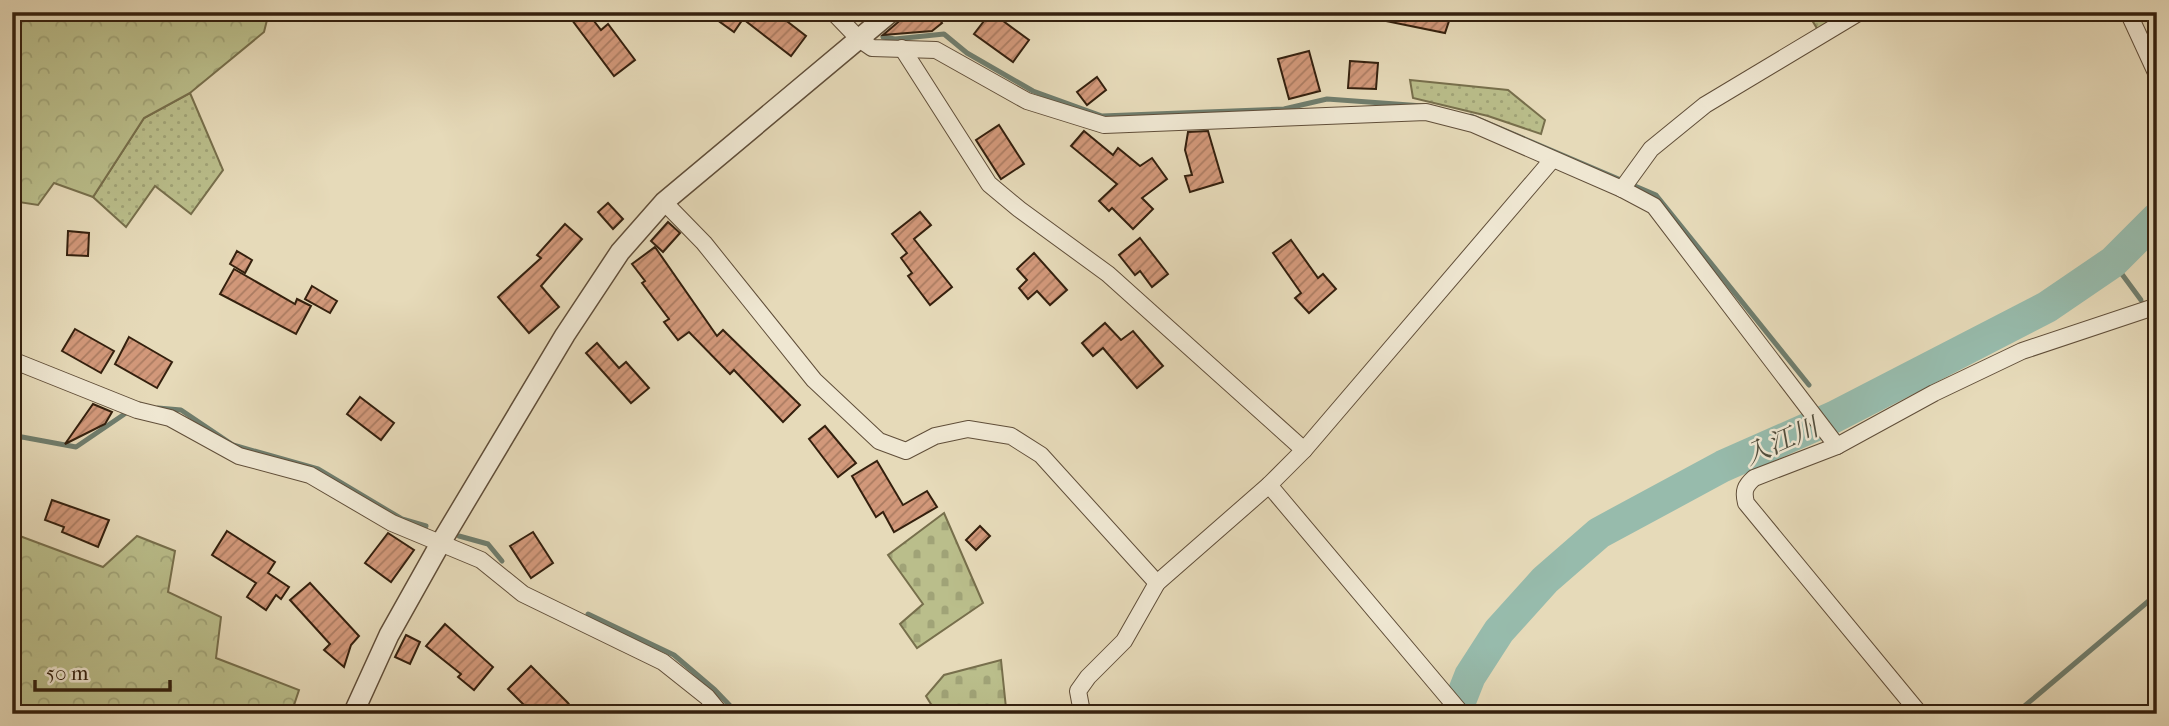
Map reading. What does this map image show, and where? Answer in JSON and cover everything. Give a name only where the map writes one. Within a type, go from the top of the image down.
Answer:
[{"type":"street","points":[[833,12],[859,39],[872,48],[936,50],[1027,101],[1104,125],[1426,112],[1473,124],[1622,189],[1654,206],[1833,441]]},
{"type":"street","points":[[353,714],[389,635],[440,544],[571,324],[620,252],[664,202],[891,12]]},
{"type":"street","points":[[1622,189],[1651,149],[1705,105],[1860,12]]},
{"type":"street","points":[[2128,12],[2157,75]]},
{"type":"street","points":[[902,48],[989,184],[1108,274],[1304,450]]},
{"type":"street","points":[[1086,714],[1081,707],[1078,691],[1088,677],[1124,641],[1157,583],[1269,485],[1304,450],[1552,160]]},
{"type":"street","points":[[664,202],[704,243],[814,380],[879,441],[906,451],[934,436],[968,429],[1012,436],[1041,455],[1157,583]]},
{"type":"street","points":[[1920,714],[1746,503],[1746,485],[1754,478],[2022,351],[2157,306]]},
{"type":"street","points":[[12,360],[138,410],[170,418],[239,456],[310,475],[392,523],[481,560],[523,594],[663,663],[706,697],[722,714]]},
{"type":"street","points":[[1269,485],[1462,714]]},
{"type":"green space","points":[[12,12],[269,12],[264,32],[190,93],[144,118],[93,197],[54,183],[38,205],[12,201]]},
{"type":"green space","points":[[1807,12],[1846,12],[1818,30]]},
{"type":"green space","points":[[1410,80],[1508,90],[1545,120],[1541,134],[1488,116],[1413,98]]},
{"type":"green space","points":[[190,93],[223,170],[191,214],[155,186],[126,227],[93,197],[144,118]]},
{"type":"green space","points":[[944,513],[983,603],[917,648],[900,624],[923,604],[888,555]]},
{"type":"green space","points":[[17,535],[103,567],[137,536],[175,551],[168,592],[221,617],[216,658],[299,690],[291,714],[12,714],[12,537]]},
{"type":"green space","points":[[1001,660],[1006,708],[993,714],[937,714],[926,696],[944,675]]},
{"type":"building","points":[[566,12],[587,12],[601,30],[608,24],[635,60],[614,76]]},
{"type":"building","points":[[706,12],[775,12],[806,36],[791,56],[743,19],[734,32]]},
{"type":"building","points":[[910,12],[934,12],[942,23],[932,31],[883,35]]},
{"type":"building","points":[[991,12],[1029,40],[1013,62],[974,34]]},
{"type":"building","points":[[1377,12],[1452,12],[1445,33],[1376,19]]},
{"type":"building","points":[[1309,51],[1320,91],[1289,99],[1278,59]]},
{"type":"building","points":[[1350,61],[1378,63],[1376,89],[1348,88]]},
{"type":"building","points":[[1097,77],[1106,90],[1087,105],[1077,92]]},
{"type":"building","points":[[999,125],[1024,164],[1001,179],[976,140]]},
{"type":"building","points":[[1084,131],[1113,155],[1118,148],[1140,166],[1152,158],[1167,179],[1142,198],[1153,209],[1133,229],[1112,208],[1109,211],[1099,201],[1117,184],[1071,146]]},
{"type":"building","points":[[1208,131],[1223,182],[1190,192],[1185,176],[1192,175],[1185,150],[1188,132]]},
{"type":"building","points":[[608,203],[623,219],[613,229],[598,212]]},
{"type":"building","points":[[920,212],[931,225],[914,239],[952,287],[930,305],[908,276],[912,273],[901,258],[907,253],[892,234]]},
{"type":"building","points":[[668,222],[680,233],[663,252],[651,241]]},
{"type":"building","points":[[565,224],[582,239],[541,286],[559,307],[529,333],[498,297],[541,258],[537,255]]},
{"type":"building","points":[[68,231],[89,233],[88,256],[67,255]]},
{"type":"building","points":[[1140,238],[1168,274],[1152,287],[1140,271],[1135,275],[1119,255]]},
{"type":"building","points":[[1291,240],[1318,278],[1323,274],[1336,289],[1309,313],[1295,298],[1301,293],[1273,253]]},
{"type":"building","points":[[655,247],[717,336],[723,330],[800,405],[783,422],[734,370],[730,374],[689,332],[678,340],[664,322],[669,319],[642,283],[645,281],[632,264]]},
{"type":"building","points":[[237,251],[252,260],[245,273],[230,264]]},
{"type":"building","points":[[1034,253],[1067,290],[1050,305],[1037,291],[1028,299],[1019,288],[1027,280],[1017,269]]},
{"type":"building","points":[[234,269],[295,304],[297,299],[311,306],[296,334],[220,294]]},
{"type":"building","points":[[312,286],[337,301],[330,313],[305,299]]},
{"type":"building","points":[[1105,323],[1121,340],[1133,331],[1163,366],[1137,388],[1103,348],[1093,356],[1082,343]]},
{"type":"building","points":[[75,329],[114,351],[101,373],[62,351]]},
{"type":"building","points":[[129,337],[172,362],[157,388],[115,364]]},
{"type":"building","points":[[597,343],[619,368],[626,362],[649,388],[631,403],[586,353]]},
{"type":"building","points":[[360,397],[394,423],[381,440],[347,414]]},
{"type":"building","points":[[93,404],[112,412],[105,424],[65,444]]},
{"type":"building","points":[[825,426],[856,463],[838,477],[809,439]]},
{"type":"building","points":[[877,461],[903,505],[927,491],[937,507],[894,532],[883,512],[876,517],[852,476]]},
{"type":"building","points":[[52,500],[109,520],[98,547],[62,532],[64,527],[45,520]]},
{"type":"building","points":[[980,526],[990,536],[976,550],[966,540]]},
{"type":"building","points":[[227,531],[275,562],[268,573],[289,587],[281,599],[276,595],[266,610],[247,597],[256,583],[212,555]]},
{"type":"building","points":[[533,532],[553,563],[531,578],[510,546]]},
{"type":"building","points":[[388,533],[414,550],[391,582],[365,563]]},
{"type":"building","points":[[310,583],[359,636],[351,645],[344,667],[324,650],[330,644],[290,600]]},
{"type":"building","points":[[445,624],[493,667],[474,690],[458,677],[461,674],[426,646]]},
{"type":"building","points":[[406,635],[420,642],[410,664],[395,657]]},
{"type":"building","points":[[531,666],[576,714],[533,714],[508,689]]},
{"type":"waterway","points":[[848,12],[853,17]]},
{"type":"waterway","points":[[883,37],[895,39],[944,34],[967,53],[1033,91],[1102,116],[1284,109],[1327,99],[1423,106]]},
{"type":"waterway","points":[[1471,116],[1656,195],[1809,385]]},
{"type":"waterway","name":"入江川","points":[[1455,714],[1470,676],[1499,631],[1545,580],[1599,533],[1723,466],[1834,417],[2047,307],[2113,262],[2157,218]]},
{"type":"waterway","points":[[2113,262],[2141,300]]},
{"type":"waterway","points":[[158,408],[181,410],[233,445],[318,469],[402,519],[426,526]]},
{"type":"waterway","points":[[12,440],[22,437],[76,447],[126,413]]},
{"type":"waterway","points":[[459,536],[488,544],[502,561]]},
{"type":"waterway","points":[[2015,714],[2157,594]]},
{"type":"waterway","points":[[588,614],[674,655],[738,714]]}]
